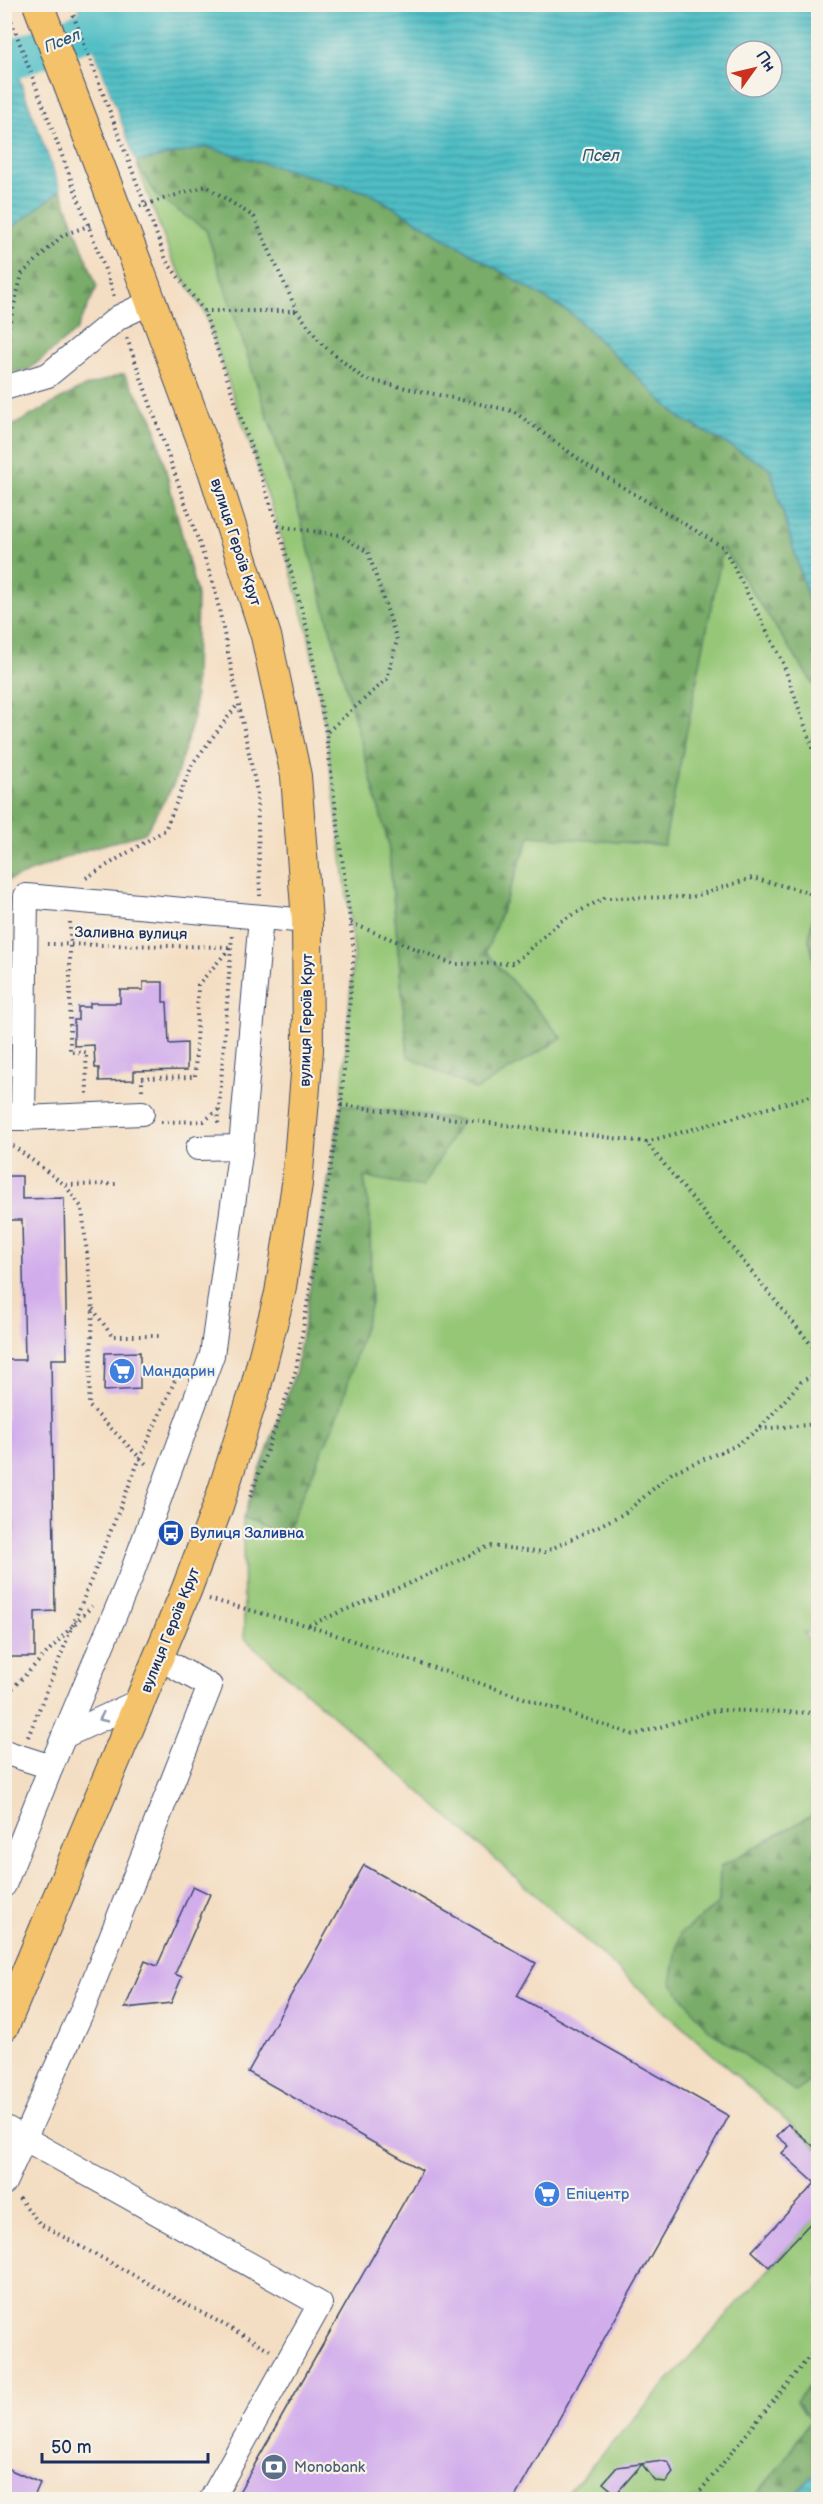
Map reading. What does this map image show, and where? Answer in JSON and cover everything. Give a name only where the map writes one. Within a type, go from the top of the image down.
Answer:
[{"type":"main road","name":"вулиця Героїв Крут","points":[[4,2026],[186,1591],[218,1506],[255,1390],[280,1293],[297,1184],[308,1050],[307,921],[296,776],[266,636],[213,470],[38,4]]},
{"type":"street","points":[[4,388],[48,375],[119,317],[151,302]]},
{"type":"street","points":[[146,1111],[14,1118],[26,896],[307,921]]},
{"type":"street","points":[[4,1885],[130,1578],[212,1355],[241,1147],[261,917]]},
{"type":"street","points":[[198,1148],[241,1147]]},
{"type":"street","points":[[8,2189],[15,2133],[82,2011],[210,1686],[159,1659]]},
{"type":"street","points":[[64,1736],[142,1700]]},
{"type":"street","points":[[12,1755],[51,1767]]},
{"type":"street","points":[[15,2133],[320,2304],[211,2499]]},
{"type":"path","points":[[5,4],[110,283],[119,317],[214,585],[257,792],[261,917]]},
{"type":"path","points":[[69,4],[167,262],[204,311],[297,311]]},
{"type":"path","points":[[135,208],[206,186],[254,217],[297,311],[322,344],[364,379],[513,411],[591,468],[723,547],[782,660],[819,763]]},
{"type":"path","points":[[4,344],[22,274],[63,235],[104,220]]},
{"type":"path","points":[[278,526],[340,536],[368,552],[397,640],[387,679],[326,734]]},
{"type":"path","points":[[87,1100],[86,1052],[70,1052],[69,944],[62,899],[165,830],[193,763],[239,704]]},
{"type":"path","points":[[351,923],[453,964],[514,963],[561,921],[604,898],[692,897],[752,878],[808,892],[819,901]]},
{"type":"path","points":[[230,947],[198,985],[195,1077],[142,1078],[146,1111],[204,1121],[219,1109],[234,914]]},
{"type":"path","name":"Заливна вулиця","points":[[25,943],[257,948]]},
{"type":"path","points":[[341,1105],[646,1142],[819,1094]]},
{"type":"path","points":[[4,1139],[65,1185],[82,1208],[93,1309],[88,1406],[165,1484]]},
{"type":"path","points":[[646,1142],[819,1353]]},
{"type":"path","points":[[65,1185],[119,1184]]},
{"type":"path","points":[[93,1309],[112,1336],[161,1336]]},
{"type":"path","points":[[12,1755],[72,1627],[140,1458],[184,1360]]},
{"type":"path","points":[[309,1626],[415,1581],[489,1546],[545,1552],[625,1513],[673,1472],[735,1446],[759,1429],[801,1382],[819,1372]]},
{"type":"path","points":[[759,1429],[819,1424]]},
{"type":"path","points":[[186,1591],[309,1626],[634,1735],[716,1710],[819,1713]]},
{"type":"path","points":[[4,1697],[97,1601]]},
{"type":"path","points":[[8,2189],[39,2224],[289,2361]]},
{"type":"path","points":[[819,2303],[816,2310],[819,2313]]},
{"type":"path","points":[[693,2499],[819,2346]]},
{"type":"green space","points":[[207,147],[370,193],[572,314],[680,418],[770,468],[809,602],[818,615],[818,691],[723,548],[664,845],[530,836],[486,952],[562,1038],[476,1090],[408,1056],[388,842],[298,509],[206,230],[157,196],[136,162]]},
{"type":"green space","points":[[136,162],[157,196],[206,230],[298,509],[388,842],[408,1056],[562,1038],[486,952],[530,836],[664,845],[723,547],[818,691],[818,886],[809,940],[818,972],[818,1635],[804,1632],[818,1659],[818,1812],[720,1867],[719,1903],[680,1934],[796,2091],[818,2074],[818,2149],[408,1781],[244,1638],[243,1518],[284,1536],[371,1304],[370,1218],[364,1176],[461,1120],[341,1105],[354,950],[326,734],[308,632],[278,526],[204,311],[172,260]]},
{"type":"green space","points":[[61,190],[97,287],[76,331],[28,370],[5,373],[5,233]]},
{"type":"green space","points":[[124,374],[153,419],[197,595],[194,717],[174,784],[145,833],[88,849],[5,882],[5,430],[81,388]]},
{"type":"green space","points":[[818,886],[818,972],[809,940]]},
{"type":"green space","points":[[341,1105],[462,1120],[423,1187],[364,1177],[370,1218],[371,1303],[340,1411],[284,1537],[243,1518],[296,1370]]},
{"type":"green space","points":[[818,1812],[818,2074],[796,2092],[707,2028],[671,1982],[680,1934],[719,1903],[720,1867]]},
{"type":"green space","points":[[818,2214],[818,2376],[796,2401],[811,2420],[782,2463],[753,2499],[561,2500]]},
{"type":"green space","points":[[818,2376],[818,2470],[791,2499],[753,2500],[811,2420],[796,2401]]},
{"type":"water","name":"Псел","points":[[77,5],[818,5],[818,615],[809,602],[770,468],[680,418],[572,314],[370,193],[207,147],[136,162]]},
{"type":"water","name":"Псел","points":[[4,38],[61,190],[5,233],[4,233]]},
{"type":"water","points":[[818,2470],[818,2499],[791,2499]]},
{"type":"pier","points":[[74,4],[77,5],[137,165],[133,163]]},
{"type":"pier","points":[[4,35],[7,36],[63,188],[62,192]]},
{"type":"building","points":[[143,982],[163,982],[163,1002],[167,1002],[169,1044],[187,1043],[187,1070],[134,1071],[134,1080],[99,1081],[99,1068],[95,1068],[94,1045],[74,1046],[74,1020],[78,1020],[78,1007],[90,1007],[90,1003],[120,1003],[120,990],[143,990]]},
{"type":"building","points":[[4,1176],[22,1176],[22,1199],[64,1198],[67,1359],[51,1359],[55,1611],[35,1612],[35,1657],[4,1657],[4,1612],[9,1612],[5,1360],[25,1360],[22,1220],[4,1220]]},
{"type":"building","name":"Мандарин","points":[[140,1352],[140,1389],[104,1391],[105,1353]]},
{"type":"building","name":"Епіцентр","points":[[364,1865],[536,1963],[517,1996],[729,2116],[514,2499],[235,2499],[422,2170],[248,2072]]},
{"type":"building","points":[[193,1886],[210,1894],[175,1974],[182,1977],[171,2003],[125,2008],[145,1961],[157,1966]]},
{"type":"building","points":[[788,2124],[819,2151],[819,2214],[769,2267],[752,2251],[815,2183],[782,2153],[789,2146],[777,2136]]},
{"type":"building","points":[[663,2461],[669,2463],[673,2473],[666,2482],[655,2481],[642,2464],[616,2494],[603,2483],[617,2467]]},
{"type":"building","points":[[4,2467],[40,2483],[33,2499],[4,2499]]},
{"type":"waterway","name":"Псел","points":[[4,63],[153,4]]},
{"type":"place","name":"Мандарин","points":[[122,1371]]},
{"type":"place","name":"Вулиця Заливна","points":[[171,1533]]},
{"type":"place","name":"Епіцентр","points":[[547,2194]]},
{"type":"place","name":"Monobank","points":[[274,2467]]}]
